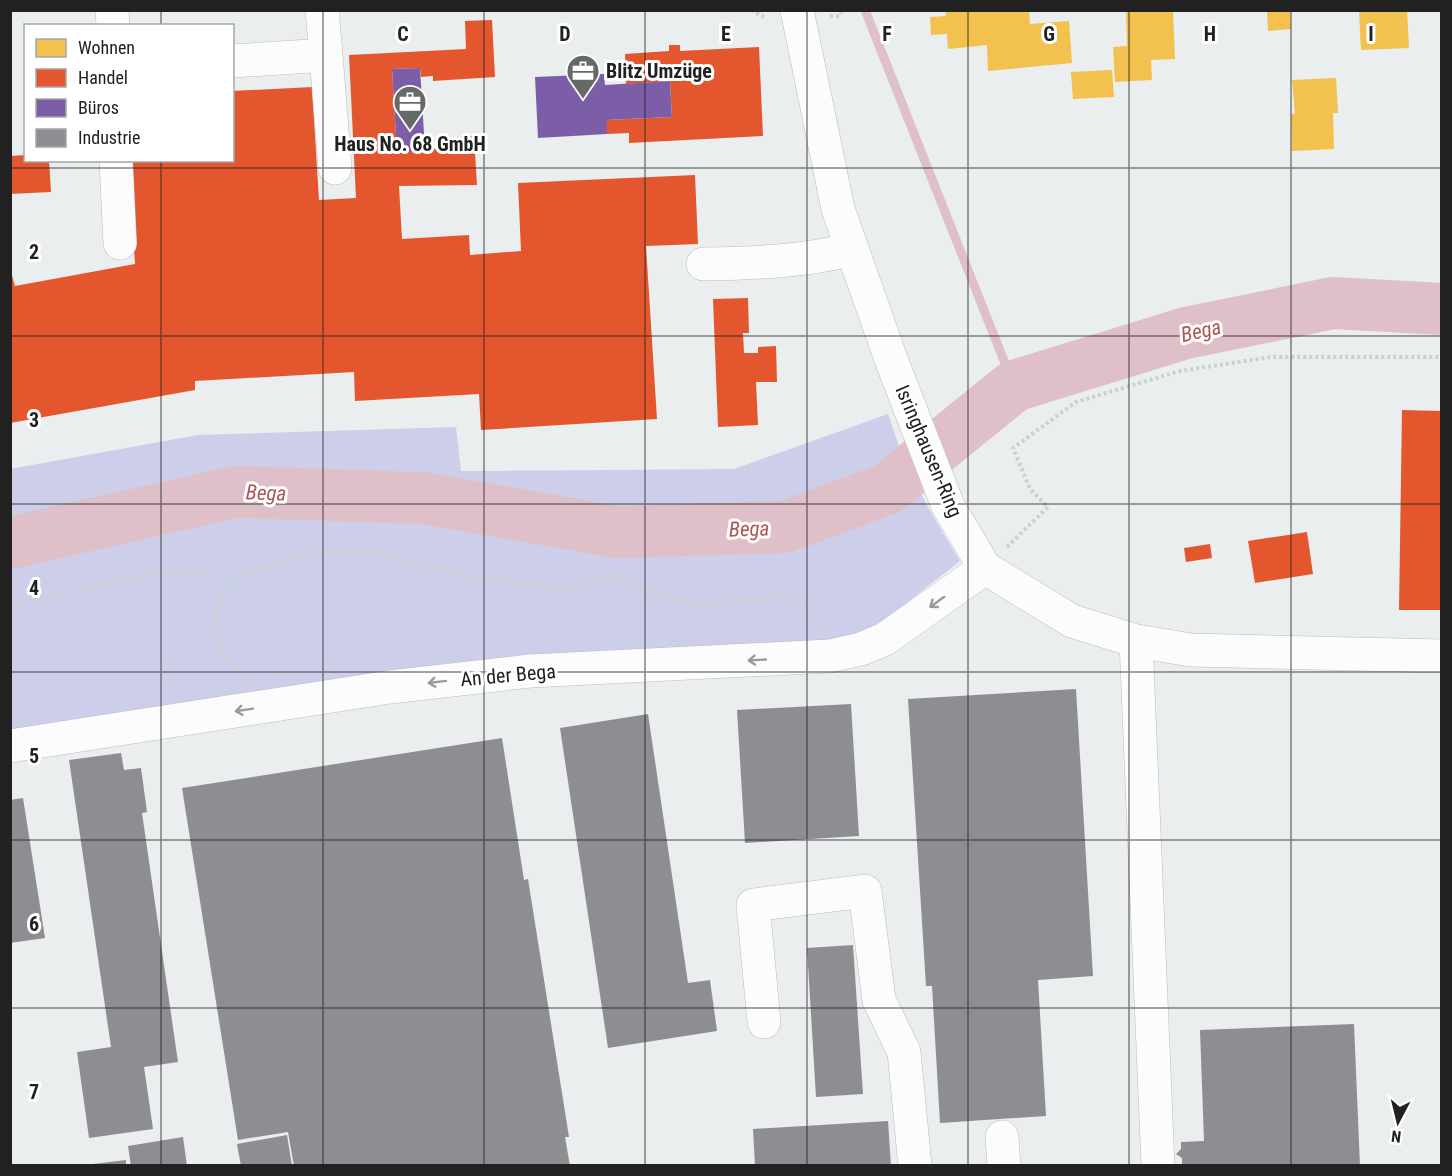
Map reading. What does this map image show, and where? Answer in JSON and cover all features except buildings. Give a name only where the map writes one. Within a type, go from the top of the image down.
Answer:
[{"type":"street","points":[[322,10],[335,168]]},
{"type":"street","name":"Isringhausen-Ring","points":[[797,10],[838,209],[892,362],[948,506],[985,568],[1072,621],[1136,640],[1191,650],[1442,656]]},
{"type":"street","points":[[234,61],[326,56]]},
{"type":"street","points":[[116,162],[120,243]]},
{"type":"street","points":[[703,264],[820,258],[852,249]]},
{"type":"street","name":"An der Bega","points":[[10,746],[390,687],[530,671],[830,656],[861,649],[885,639],[985,568]]},
{"type":"street","points":[[1136,640],[1158,1166]]},
{"type":"street","points":[[764,1022],[753,905],[865,891],[879,1000],[904,1052],[915,1166]]},
{"type":"path","points":[[985,568],[1048,507],[1030,489],[1013,447],[1076,402],[1180,371],[1271,357],[1442,357]]},
{"type":"path","points":[[10,606],[153,573],[238,577],[299,554],[370,552],[472,577],[562,589],[612,574],[641,589],[702,605],[776,596],[806,606],[824,628],[861,649]]},
{"type":"path","points":[[238,577],[214,610],[221,649],[255,692],[258,708]]},
{"type":"shaded area","points":[[888,414],[902,454],[919,490],[960,561],[873,629],[823,641],[11,734],[10,469],[198,435],[456,427],[461,471],[734,469]]},
{"type":"waterway","points":[[865,10],[1014,386]]},
{"type":"waterway","name":"Bega","points":[[10,543],[235,492],[423,498],[616,532],[785,527],[887,489],[1014,386],[1186,333],[1333,303],[1442,309]]},
{"type":"place","name":"Blitz Umzüge","points":[[583,100]]},
{"type":"place","name":"Haus No. 68 GmbH","points":[[410,131]]}]
